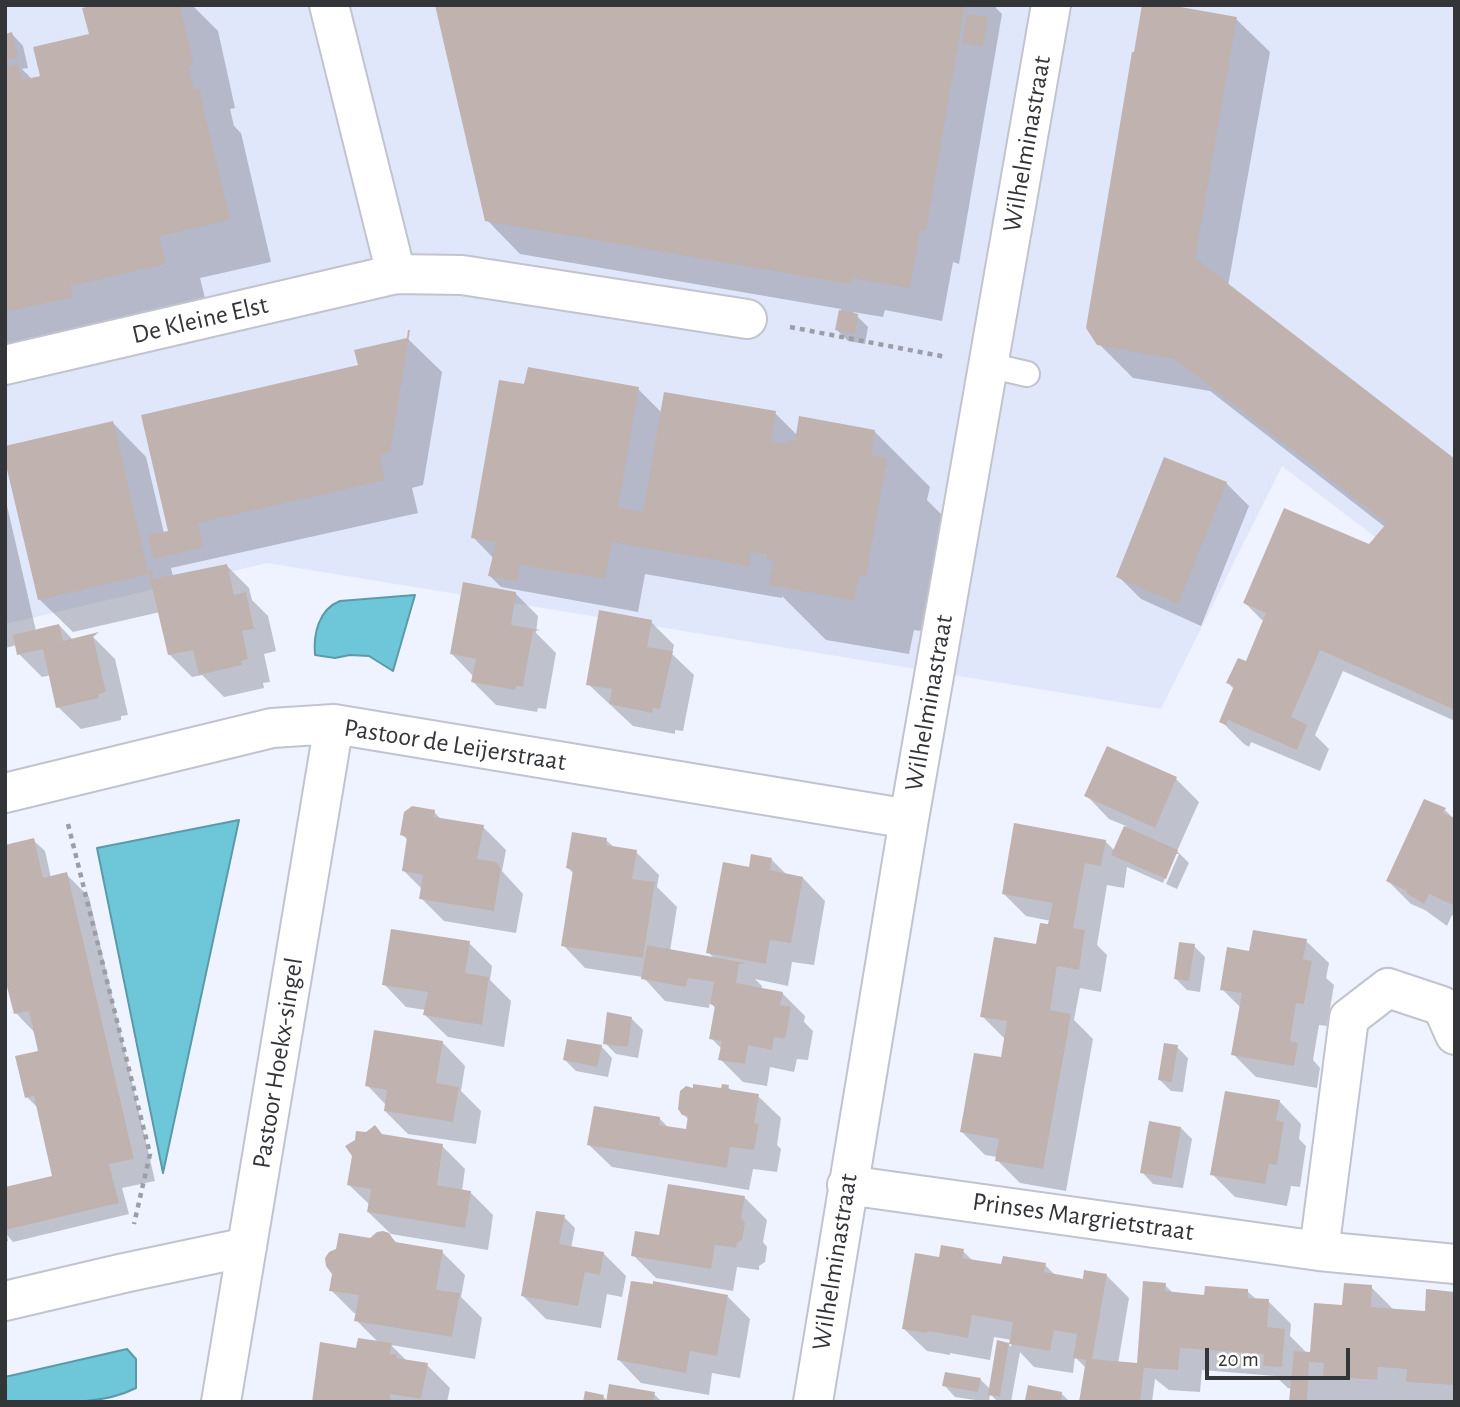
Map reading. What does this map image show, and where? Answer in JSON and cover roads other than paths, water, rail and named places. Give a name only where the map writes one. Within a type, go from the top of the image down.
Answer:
[{"type":"street","points":[[329,5],[396,274]]},
{"type":"street","name":"Wilhelminastraat","points":[[813,1402],[909,819],[1051,5]]},
{"type":"street","name":"De Kleine Elst","points":[[5,365],[396,274],[462,275],[747,319]]},
{"type":"street","name":"Pastoor de Leijerstraat","points":[[5,793],[272,728],[334,724],[909,819]]},
{"type":"street","name":"Pastoor Hoekx-singel","points":[[221,1402],[334,724]]},
{"type":"street","points":[[1319,1251],[1349,1018],[1388,988],[1450,1013]]},
{"type":"street","name":"Prinses Margrietstraat","points":[[847,1185],[1319,1251],[1455,1264]]},
{"type":"street","points":[[5,1301],[247,1247]]},
{"type":"lane","points":[[988,365],[1027,374]]},
{"type":"water","points":[[415,595],[393,671],[369,656],[350,655],[335,658],[315,655],[316,631],[322,616],[333,605],[340,601]]},
{"type":"water","points":[[239,820],[163,1173],[97,848]]},
{"type":"water","points":[[127,1349],[136,1359],[136,1388],[89,1401],[5,1402],[5,1377]]}]
